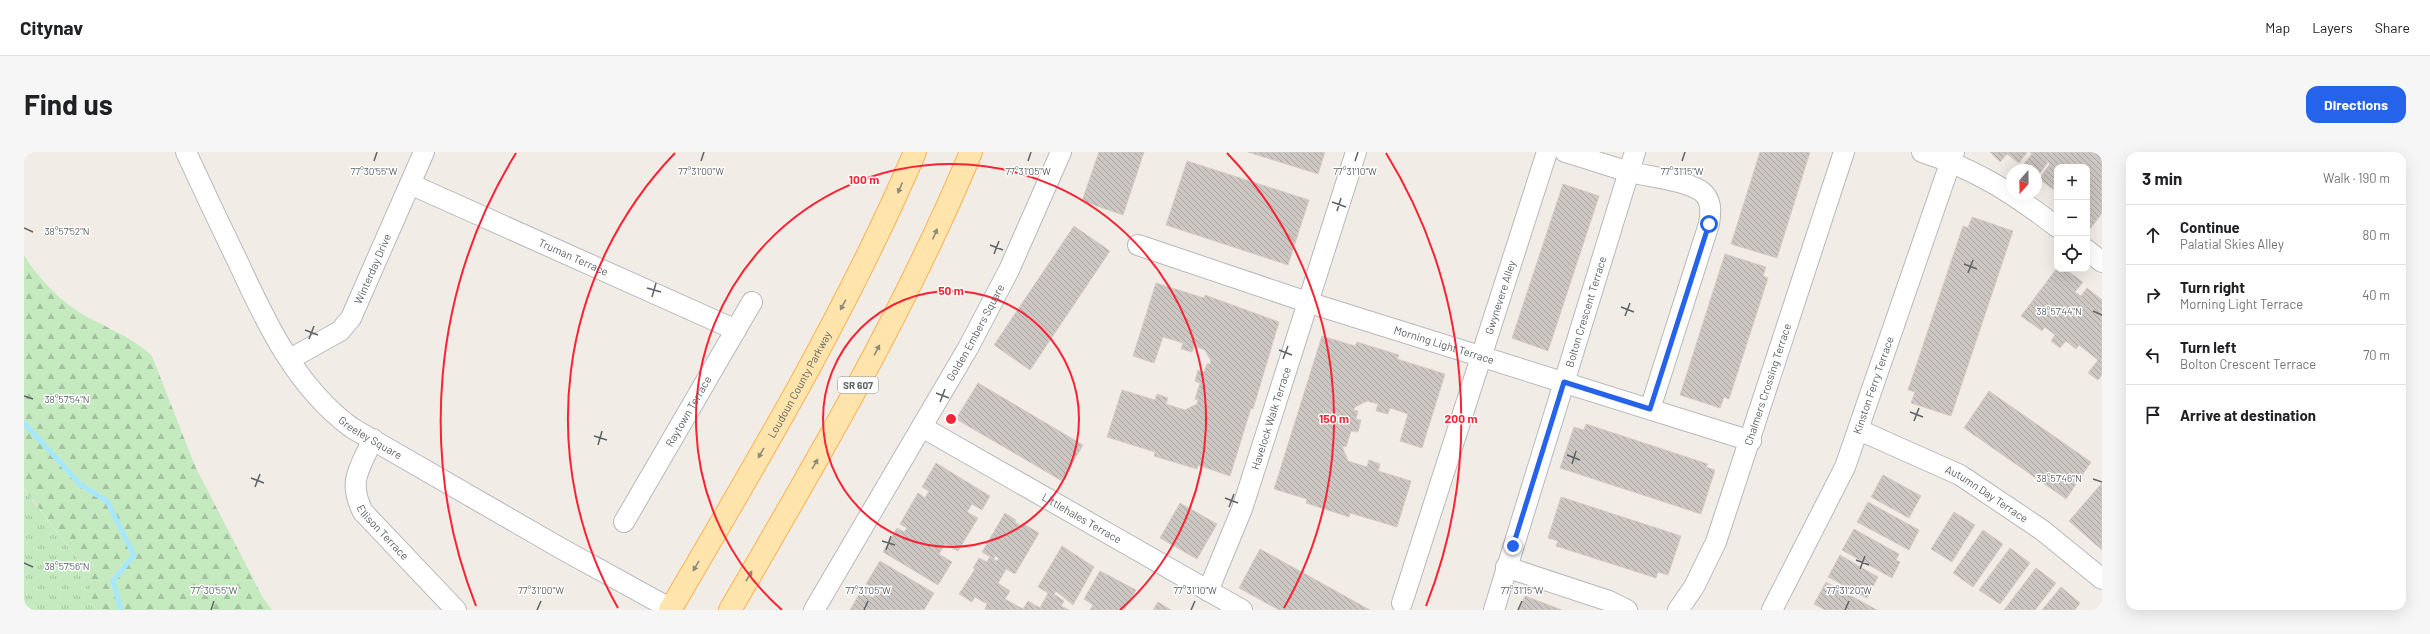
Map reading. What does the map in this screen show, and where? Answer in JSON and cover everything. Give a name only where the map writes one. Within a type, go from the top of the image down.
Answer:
[{"type":"main road","name":"Loudoun County Parkway","points":[[671,610],[782,418],[823,342],[886,218],[915,152]]},
{"type":"main road","name":"SR 607","points":[[730,610],[828,441],[915,278],[971,152]]},
{"type":"street","name":"Greeley Square","points":[[186,152],[271,333],[318,398],[334,414],[373,440],[671,610]]},
{"type":"street","name":"Winterday Drive","points":[[290,359],[340,331],[351,318],[424,152]]},
{"type":"street","name":"Golden Embers Square","points":[[814,610],[968,348],[1009,270],[1061,152]]},
{"type":"street","name":"Havelock Walk Terrace","points":[[1208,591],[1242,509],[1356,152]]},
{"type":"street","name":"Gwynevere Alley","points":[[1402,603],[1546,152]]},
{"type":"street","points":[[1565,152],[1630,172],[1690,186],[1702,192],[1709,202],[1711,211],[1709,224],[1650,409]]},
{"type":"street","name":"Bolton Crescent Terrace","points":[[1494,610],[1635,152]]},
{"type":"street","name":"Chalmers Crossing Terrace","points":[[1678,610],[1694,587],[1716,542],[1751,441],[1844,152]]},
{"type":"street","points":[[1922,152],[1952,157],[1991,180],[2054,225]]},
{"type":"street","name":"Kinston Ferry Terrace","points":[[1772,610],[1846,467],[1952,157]]},
{"type":"street","name":"Truman Terrace","points":[[410,184],[736,330]]},
{"type":"street","name":"Morning Light Terrace","points":[[1138,245],[1307,302],[1481,355],[1751,441]]},
{"type":"street","name":"Raytown Terrace","points":[[624,522],[752,302]]},
{"type":"street","name":"Littlehales Terrace","points":[[922,427],[1242,610]]},
{"type":"street","name":"Autumn Day Terrace","points":[[1859,430],[1960,476],[2042,530],[2102,579]]},
{"type":"street","name":"Ellison Terrace","points":[[373,440],[355,480],[355,496],[363,512],[456,610]]},
{"type":"street","points":[[1506,568],[1609,601],[1627,610]]},
{"type":"green space","points":[[24,255],[44,282],[69,305],[133,341],[152,356],[195,466],[262,596],[272,610],[93,610],[88,573],[24,488]]},
{"type":"green space","points":[[24,489],[88,573],[94,610],[24,610]]},
{"type":"building","points":[[1099,152],[1144,152],[1123,215],[1082,201]]},
{"type":"building","points":[[1248,152],[1325,152],[1318,174]]},
{"type":"building","points":[[1760,152],[1810,152],[1777,258],[1731,244]]},
{"type":"building","points":[[1990,152],[2027,152],[2019,163],[2007,154],[2000,162]]},
{"type":"building","points":[[2030,152],[2102,152],[2102,213],[2090,229],[2090,164],[2054,164],[2054,190],[2042,181],[2042,175],[2050,164],[2048,162],[2042,170],[2042,164],[2024,164],[2032,154]]},
{"type":"building","points":[[1187,161],[1309,200],[1288,265],[1166,225]]},
{"type":"building","points":[[1563,184],[1599,196],[1548,351],[1512,338]]},
{"type":"building","points":[[1972,217],[2013,231],[1951,416],[1911,403],[1915,392],[1908,390],[1963,226],[1968,228]]},
{"type":"building","points":[[1074,226],[1110,251],[1030,370],[994,345]]},
{"type":"building","points":[[1725,254],[1766,267],[1763,276],[1768,278],[1729,399],[1724,397],[1720,408],[1680,395]]},
{"type":"building","points":[[2054,272],[2069,272],[2083,282],[2075,292],[2081,296],[2087,288],[2102,300],[2102,375],[2098,380],[2088,373],[2098,360],[2079,345],[2076,349],[2066,341],[2060,348],[2051,341],[2055,335],[2045,327],[2042,331],[2021,316]]},
{"type":"building","points":[[1156,283],[1204,298],[1205,295],[1279,322],[1253,409],[1251,408],[1230,476],[1198,465],[1197,469],[1154,456],[1155,452],[1107,437],[1122,390],[1155,400],[1157,394],[1168,398],[1166,404],[1185,410],[1197,404],[1198,400],[1195,399],[1200,383],[1195,381],[1198,370],[1204,372],[1207,364],[1210,364],[1211,361],[1205,350],[1194,346],[1192,352],[1181,349],[1183,343],[1163,337],[1154,363],[1133,356]]},
{"type":"building","points":[[1322,336],[1355,346],[1357,342],[1399,355],[1397,359],[1445,374],[1422,448],[1400,441],[1408,414],[1390,408],[1388,414],[1376,411],[1378,404],[1367,401],[1355,407],[1354,410],[1358,411],[1356,419],[1361,420],[1358,432],[1351,431],[1346,447],[1342,446],[1348,461],[1367,467],[1369,460],[1380,464],[1378,471],[1411,481],[1397,527],[1350,513],[1349,517],[1306,503],[1307,499],[1274,489]]},
{"type":"building","points":[[978,383],[1083,445],[1062,481],[956,419]]},
{"type":"building","points":[[1989,391],[2091,462],[2066,499],[1964,428]]},
{"type":"building","points":[[1586,424],[1708,464],[1706,467],[1715,470],[1701,514],[1560,468],[1574,427],[1584,430]]},
{"type":"building","points":[[936,463],[990,496],[982,510],[972,504],[967,512],[978,518],[958,551],[945,544],[939,554],[952,562],[938,585],[883,552],[897,528],[904,532],[907,528],[900,524],[918,493],[925,498],[929,491],[922,487]]},
{"type":"building","points":[[1883,475],[1921,496],[1909,518],[1871,497]]},
{"type":"building","points":[[2102,483],[2102,550],[2069,521]]},
{"type":"building","points":[[1561,497],[1681,536],[1668,575],[1658,572],[1656,578],[1556,546],[1558,541],[1548,538]]},
{"type":"building","points":[[1868,502],[1919,530],[1909,550],[1857,522]]},
{"type":"building","points":[[1180,503],[1217,524],[1197,559],[1160,538]]},
{"type":"building","points":[[1954,512],[1975,525],[1952,562],[1931,549]]},
{"type":"building","points":[[1005,513],[1016,520],[1015,522],[1021,526],[1022,523],[1039,533],[1015,574],[1006,569],[998,583],[1010,591],[1005,599],[1023,609],[1028,601],[1040,608],[1048,593],[1038,587],[1062,546],[1094,567],[1073,605],[1056,591],[1054,594],[1064,601],[1061,606],[1069,610],[987,610],[985,609],[987,604],[975,597],[972,602],[959,594],[975,569],[973,568],[979,558],[987,562],[990,557],[997,561],[999,558],[995,556],[994,559],[982,552]]},
{"type":"building","points":[[1854,529],[1899,554],[1896,560],[1900,562],[1892,578],[1842,550]]},
{"type":"building","points":[[1983,530],[2003,544],[1973,587],[1953,573]]},
{"type":"building","points":[[2010,548],[2030,563],[2000,604],[1979,590]]},
{"type":"building","points":[[1260,549],[1370,610],[1279,610],[1239,588]]},
{"type":"building","points":[[1840,555],[1878,577],[1867,598],[1828,577]]},
{"type":"building","points":[[880,561],[934,593],[924,610],[850,610],[861,591],[873,598],[877,591],[866,584]]},
{"type":"building","points":[[2036,568],[2056,583],[2035,610],[2004,610]]},
{"type":"building","points":[[1100,571],[1136,590],[1124,610],[1090,610],[1093,605],[1084,599]]},
{"type":"building","points":[[1826,582],[1877,610],[1825,610],[1814,604]]},
{"type":"building","points":[[2061,587],[2080,603],[2075,610],[2042,610]]},
{"type":"building","points":[[1525,596],[1562,610],[1519,610]]},
{"type":"building","points":[[1158,602],[1171,610],[1153,610]]},
{"type":"waterway","points":[[24,423],[81,485],[107,501],[134,555],[113,581],[121,610]]},
{"type":"route","points":[[1513,546],[1564,382],[1650,409],[1709,224]]}]
